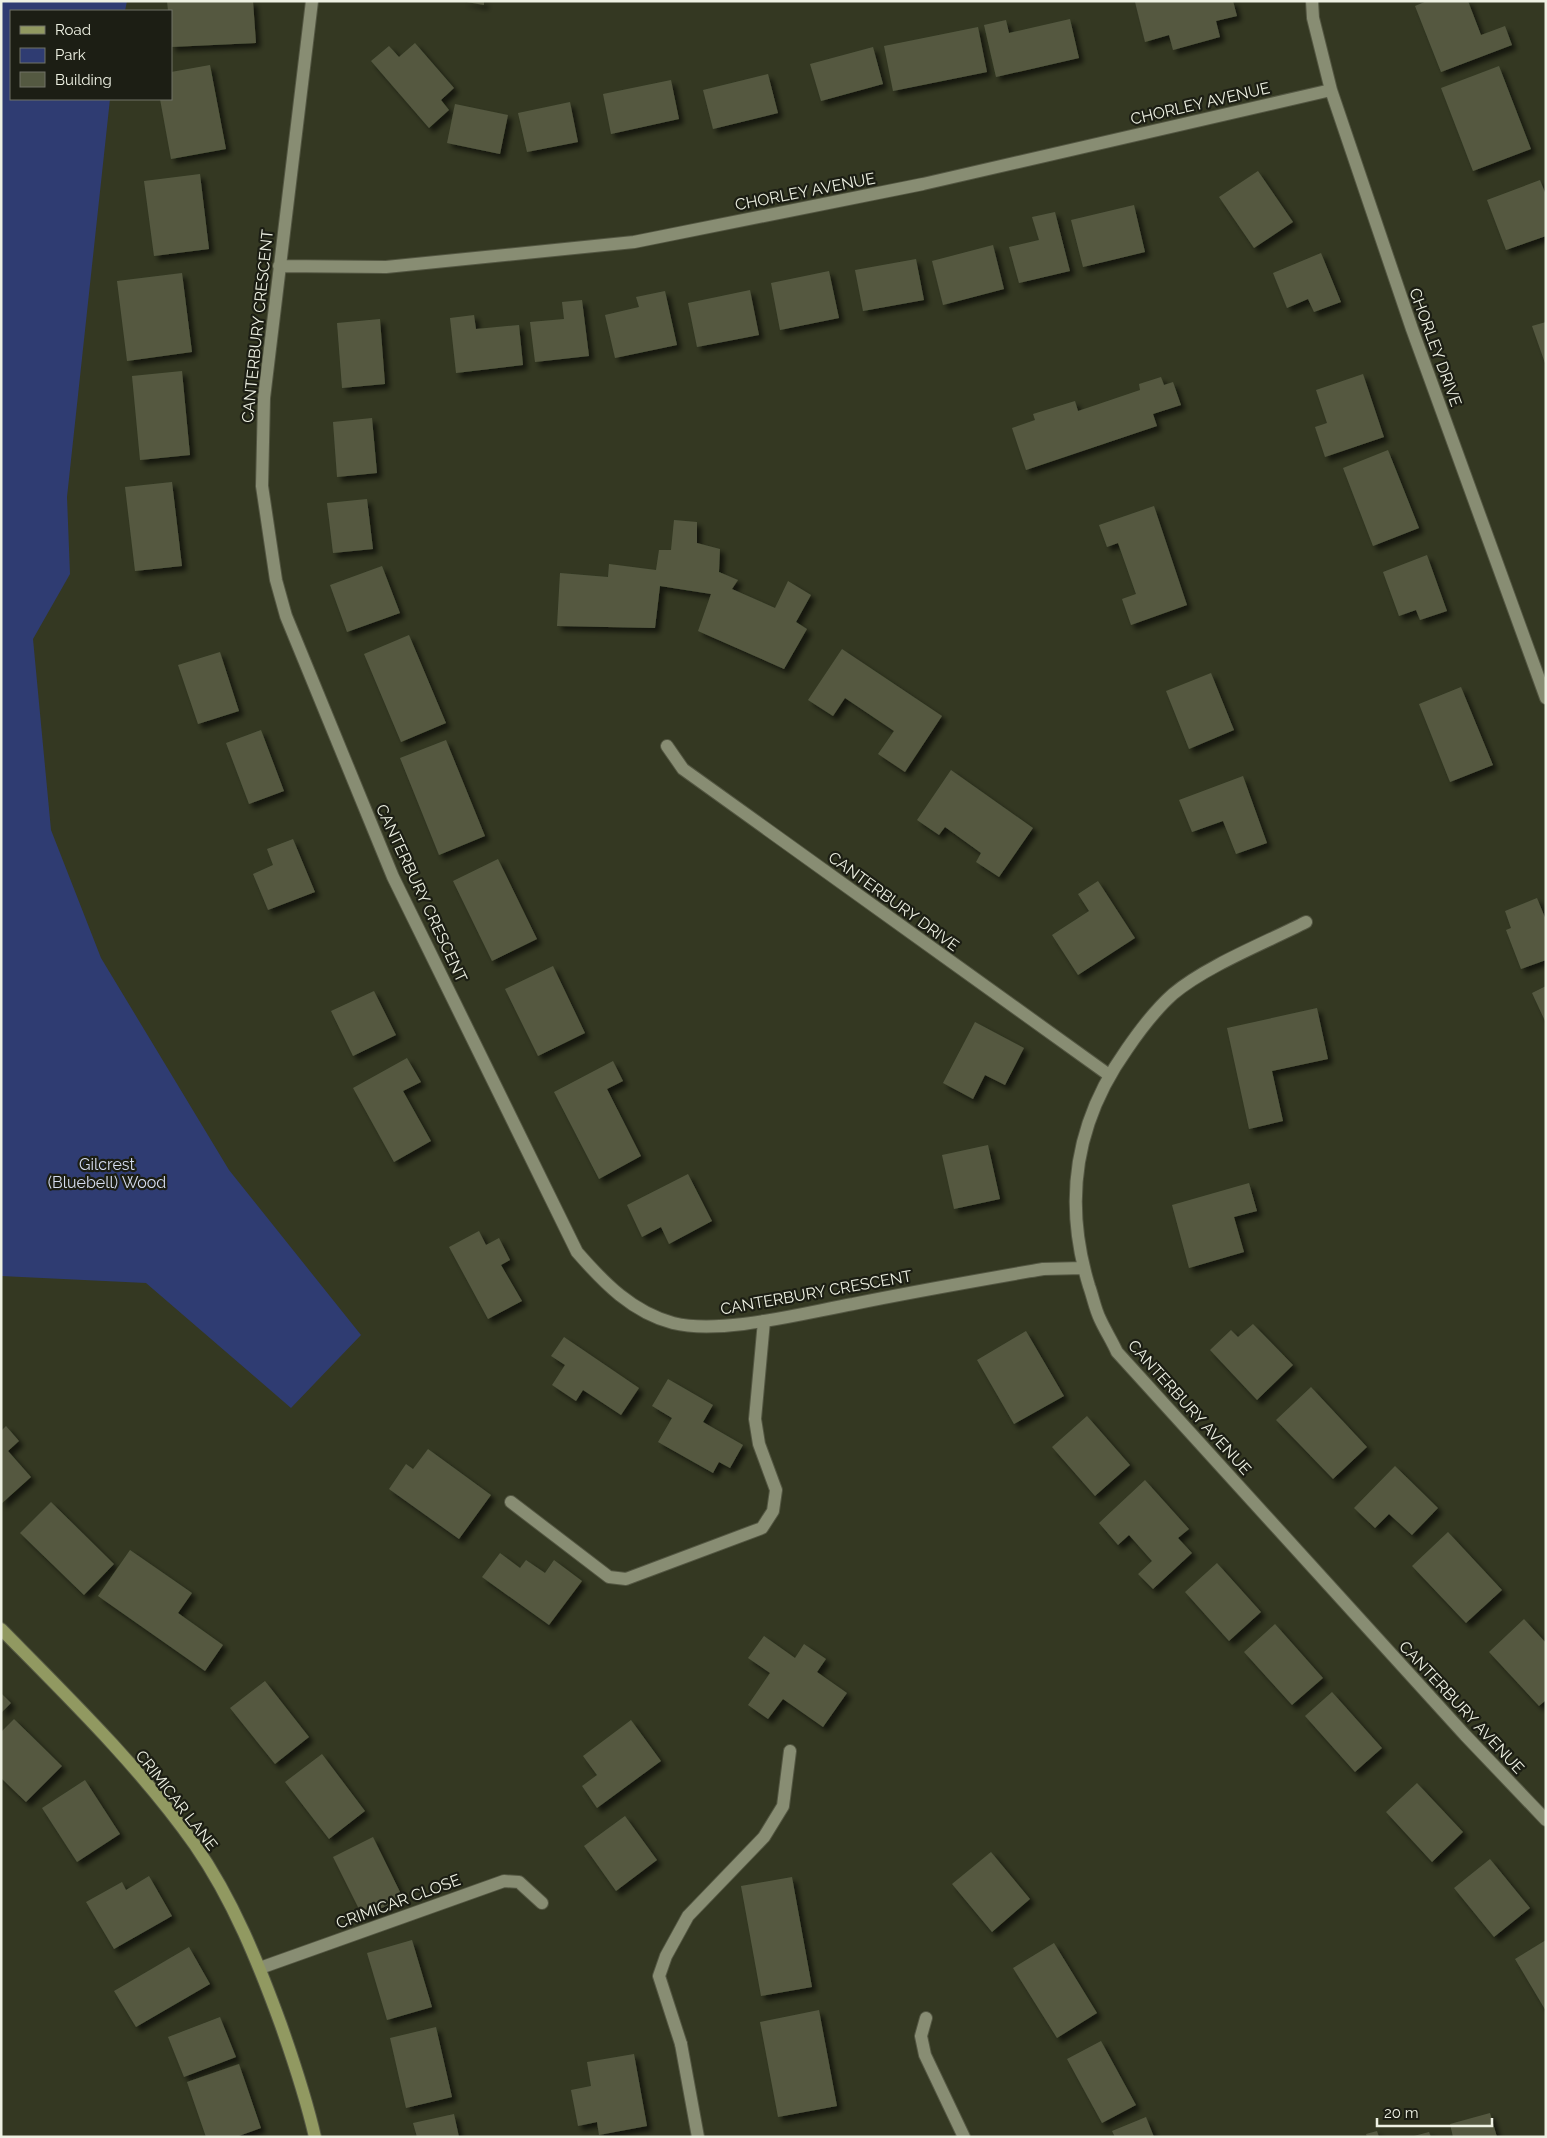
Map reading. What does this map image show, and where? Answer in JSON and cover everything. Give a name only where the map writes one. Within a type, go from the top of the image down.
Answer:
[{"type":"street","name":"CANTERBURY CRESCENT","points":[[312,1],[278,266],[264,398],[262,486],[276,580],[286,616],[393,877],[577,1252],[606,1285],[640,1310],[673,1323],[711,1326],[764,1321],[1043,1269],[1083,1268]]},
{"type":"street","name":"CHORLEY DRIVE","points":[[1312,1],[1313,18],[1330,90],[1412,328],[1546,698]]},
{"type":"street","name":"CHORLEY AVENUE","points":[[278,266],[386,267],[634,242],[923,184],[1330,90]]},
{"type":"street","name":"CANTERBURY DRIVE","points":[[667,746],[683,768],[1109,1075]]},
{"type":"street","name":"CANTERBURY AVENUE","points":[[1306,922],[1212,969],[1173,994],[1139,1033],[1109,1075],[1088,1123],[1078,1161],[1074,1214],[1083,1268],[1099,1317],[1118,1352],[1465,1735],[1546,1820]]},
{"type":"street","points":[[511,1502],[609,1577],[626,1579],[762,1528],[774,1511],[776,1490],[759,1444],[755,1419],[764,1321]]},
{"type":"street","name":"CRIMICAR LANE","points":[[1,1629],[80,1709],[158,1798],[184,1832],[232,1905],[260,1968],[306,2098],[315,2137]]},
{"type":"street","points":[[698,2137],[680,2044],[659,1976],[666,1956],[688,1916],[764,1837],[783,1806],[790,1751]]},
{"type":"street","name":"CRIMICAR CLOSE","points":[[260,1968],[504,1881],[519,1882],[542,1903]]},
{"type":"street","points":[[926,2018],[921,2036],[925,2055],[964,2137]]},
{"type":"green space","name":"Gilcrest (Bluebell) Wood","points":[[1,1],[127,1],[125,10],[10,10],[10,100],[110,100],[67,497],[70,574],[33,639],[51,830],[101,958],[229,1170],[361,1335],[291,1408],[146,1283],[1,1276]]},
{"type":"building","points":[[167,1],[253,1],[256,43],[172,47],[172,10],[168,10]]},
{"type":"building","points":[[461,1],[484,1],[484,5]]},
{"type":"building","points":[[1233,1],[1237,16],[1216,21],[1220,37],[1173,50],[1169,35],[1145,42],[1135,2]]},
{"type":"building","points":[[1427,1],[1468,1],[1481,35],[1505,26],[1512,45],[1441,72],[1415,6]]},
{"type":"building","points":[[1070,19],[1079,58],[996,77],[984,25],[1006,20],[1009,33]]},
{"type":"building","points":[[978,27],[987,72],[893,91],[884,46]]},
{"type":"building","points":[[415,43],[454,88],[441,100],[449,110],[429,128],[371,61],[389,46],[399,57]]},
{"type":"building","points":[[873,47],[883,84],[821,101],[810,64]]},
{"type":"building","points":[[210,65],[226,149],[171,159],[160,100],[172,100],[172,72]]},
{"type":"building","points":[[1499,66],[1531,149],[1473,171],[1441,88]]},
{"type":"building","points":[[768,74],[778,113],[713,129],[703,90]]},
{"type":"building","points":[[671,80],[679,119],[611,134],[603,94]]},
{"type":"building","points":[[570,102],[578,142],[527,152],[518,113]]},
{"type":"building","points":[[455,104],[508,115],[500,154],[447,143]]},
{"type":"building","points":[[1258,171],[1293,222],[1254,248],[1219,197]]},
{"type":"building","points":[[200,174],[209,249],[154,256],[144,181]]},
{"type":"building","points":[[1540,180],[1546,195],[1546,236],[1506,250],[1487,200]]},
{"type":"building","points":[[1134,205],[1145,252],[1083,267],[1071,220]]},
{"type":"building","points":[[1055,212],[1070,271],[1019,283],[1009,247],[1039,240],[1032,217]]},
{"type":"building","points":[[993,245],[1004,289],[943,305],[932,261]]},
{"type":"building","points":[[1321,253],[1341,302],[1314,312],[1308,299],[1287,308],[1273,273]]},
{"type":"building","points":[[916,259],[924,300],[863,311],[855,270]]},
{"type":"building","points":[[829,271],[839,318],[780,330],[771,283]]},
{"type":"building","points":[[182,273],[192,352],[127,361],[117,281]]},
{"type":"building","points":[[750,290],[759,335],[697,347],[688,303]]},
{"type":"building","points":[[665,291],[677,345],[615,358],[605,315],[639,307],[636,297]]},
{"type":"building","points":[[582,300],[589,356],[535,362],[530,322],[564,319],[562,302]]},
{"type":"building","points":[[474,315],[476,329],[519,325],[523,365],[456,373],[450,318]]},
{"type":"building","points":[[380,319],[385,384],[342,388],[337,323]]},
{"type":"building","points":[[1546,322],[1546,363],[1545,363],[1532,326]]},
{"type":"building","points":[[182,371],[190,455],[140,460],[132,376]]},
{"type":"building","points":[[1363,374],[1384,437],[1325,457],[1315,427],[1327,423],[1316,390]]},
{"type":"building","points":[[1161,377],[1164,385],[1173,382],[1181,405],[1153,414],[1157,426],[1026,470],[1012,428],[1035,420],[1033,414],[1075,401],[1078,411],[1140,390],[1139,384]]},
{"type":"building","points":[[372,418],[377,473],[337,477],[333,422]]},
{"type":"building","points":[[1388,450],[1419,528],[1373,546],[1343,468]]},
{"type":"building","points":[[172,482],[182,566],[135,571],[125,487]]},
{"type":"building","points":[[367,499],[373,549],[333,553],[327,503]]},
{"type":"building","points":[[1154,506],[1187,605],[1131,625],[1122,599],[1136,594],[1118,543],[1107,547],[1099,525]]},
{"type":"building","points":[[674,520],[697,522],[697,543],[720,549],[719,572],[738,580],[732,589],[775,608],[788,581],[811,595],[796,622],[807,629],[784,669],[698,631],[711,594],[660,586],[655,628],[557,626],[560,573],[608,577],[609,564],[656,570],[659,550],[671,550]]},
{"type":"building","points":[[1427,555],[1447,611],[1420,620],[1416,610],[1399,616],[1383,572]]},
{"type":"building","points":[[382,566],[400,613],[347,632],[330,585]]},
{"type":"building","points":[[409,635],[446,723],[401,742],[364,654]]},
{"type":"building","points":[[842,649],[942,716],[905,772],[878,754],[894,731],[845,698],[833,716],[808,700]]},
{"type":"building","points":[[220,652],[239,711],[198,724],[178,665]]},
{"type":"building","points":[[1211,673],[1234,730],[1189,749],[1166,691]]},
{"type":"building","points":[[1461,687],[1493,765],[1450,782],[1419,704]]},
{"type":"building","points":[[261,730],[284,791],[249,804],[226,743]]},
{"type":"building","points":[[446,740],[485,836],[439,855],[400,758]]},
{"type":"building","points":[[951,770],[1033,828],[999,877],[976,862],[981,853],[945,827],[939,835],[917,820]]},
{"type":"building","points":[[1243,776],[1267,843],[1236,854],[1223,821],[1192,832],[1179,800]]},
{"type":"building","points":[[293,839],[315,892],[268,910],[253,874],[273,865],[267,849]]},
{"type":"building","points":[[498,859],[537,939],[492,961],[453,881]]},
{"type":"building","points":[[1098,881],[1135,938],[1078,975],[1052,935],[1089,911],[1078,894]]},
{"type":"building","points":[[1537,898],[1546,920],[1546,960],[1521,969],[1506,930],[1511,928],[1505,911]]},
{"type":"building","points":[[553,966],[585,1033],[538,1056],[505,989]]},
{"type":"building","points":[[1546,986],[1546,1023],[1532,993]]},
{"type":"building","points":[[374,991],[396,1035],[353,1056],[331,1011]]},
{"type":"building","points":[[1317,1008],[1328,1059],[1272,1071],[1283,1121],[1249,1129],[1227,1028]]},
{"type":"building","points":[[975,1022],[1024,1048],[1005,1085],[985,1075],[973,1099],[943,1083]]},
{"type":"building","points":[[407,1058],[421,1082],[403,1091],[431,1141],[394,1162],[353,1088]]},
{"type":"building","points":[[613,1061],[623,1081],[607,1089],[641,1156],[599,1179],[554,1092]]},
{"type":"building","points":[[988,1145],[1000,1199],[954,1209],[942,1155]]},
{"type":"building","points":[[688,1174],[712,1221],[669,1244],[661,1227],[642,1237],[627,1205]]},
{"type":"building","points":[[1249,1183],[1257,1211],[1234,1217],[1244,1252],[1189,1268],[1172,1205]]},
{"type":"building","points":[[479,1231],[486,1245],[499,1238],[510,1260],[501,1265],[522,1301],[488,1319],[449,1247]]},
{"type":"building","points":[[1253,1324],[1293,1365],[1257,1400],[1210,1350],[1231,1330],[1238,1337]]},
{"type":"building","points":[[1026,1331],[1064,1396],[1014,1424],[977,1360]]},
{"type":"building","points":[[564,1337],[639,1388],[621,1415],[583,1390],[576,1401],[552,1385],[565,1365],[551,1356]]},
{"type":"building","points":[[668,1379],[713,1405],[703,1422],[743,1445],[730,1468],[719,1462],[713,1473],[658,1442],[672,1418],[652,1406]]},
{"type":"building","points":[[1311,1387],[1367,1447],[1333,1479],[1276,1420]]},
{"type":"building","points":[[1087,1416],[1130,1465],[1095,1496],[1052,1447]]},
{"type":"building","points":[[6,1426],[19,1441],[8,1451],[31,1477],[1,1504],[1,1431]]},
{"type":"building","points":[[428,1449],[491,1495],[459,1539],[389,1489],[406,1464],[413,1469]]},
{"type":"building","points":[[1395,1466],[1438,1508],[1412,1535],[1389,1514],[1375,1528],[1354,1508]]},
{"type":"building","points":[[1145,1480],[1189,1529],[1178,1538],[1192,1553],[1153,1589],[1138,1574],[1152,1561],[1129,1535],[1118,1545],[1099,1523]]},
{"type":"building","points":[[51,1502],[114,1564],[84,1595],[20,1533]]},
{"type":"building","points":[[1448,1532],[1502,1590],[1466,1623],[1412,1566]]},
{"type":"building","points":[[130,1550],[192,1593],[178,1613],[223,1645],[205,1671],[98,1596]]},
{"type":"building","points":[[500,1553],[520,1568],[526,1560],[545,1573],[554,1560],[582,1581],[549,1625],[482,1577]]},
{"type":"building","points":[[1217,1563],[1261,1612],[1229,1641],[1185,1592]]},
{"type":"building","points":[[1524,1619],[1546,1643],[1546,1700],[1539,1706],[1489,1652]]},
{"type":"building","points":[[1275,1624],[1323,1678],[1292,1705],[1244,1652]]},
{"type":"building","points":[[764,1636],[795,1658],[804,1644],[826,1659],[817,1672],[847,1693],[823,1727],[783,1699],[768,1719],[748,1705],[770,1673],[748,1658]]},
{"type":"building","points":[[265,1681],[309,1737],[275,1764],[230,1708]]},
{"type":"building","points":[[1332,1692],[1382,1748],[1355,1772],[1305,1716]]},
{"type":"building","points":[[1,1693],[11,1703],[1,1713]]},
{"type":"building","points":[[14,1719],[62,1766],[26,1802],[1,1778],[1,1732]]},
{"type":"building","points":[[631,1720],[661,1761],[597,1808],[582,1786],[597,1775],[583,1756]]},
{"type":"building","points":[[322,1754],[365,1811],[329,1839],[285,1782]]},
{"type":"building","points":[[85,1780],[120,1834],[77,1862],[42,1808]]},
{"type":"building","points":[[1417,1783],[1463,1832],[1432,1862],[1386,1812]]},
{"type":"building","points":[[625,1816],[657,1860],[616,1891],[584,1846]]},
{"type":"building","points":[[373,1837],[403,1898],[363,1917],[333,1857]]},
{"type":"building","points":[[991,1852],[1030,1899],[992,1932],[952,1884]]},
{"type":"building","points":[[1490,1859],[1530,1908],[1494,1937],[1454,1888]]},
{"type":"building","points":[[149,1876],[172,1916],[114,1949],[86,1902],[122,1882],[126,1890]]},
{"type":"building","points":[[792,1877],[812,1987],[761,1996],[741,1886]]},
{"type":"building","points":[[412,1940],[432,2007],[387,2020],[367,1953]]},
{"type":"building","points":[[1546,1940],[1546,2011],[1515,1959]]},
{"type":"building","points":[[1054,1943],[1097,2013],[1057,2038],[1013,1968]]},
{"type":"building","points":[[189,1947],[210,1984],[136,2027],[114,1991]]},
{"type":"building","points":[[819,2010],[837,2106],[778,2117],[760,2022]]},
{"type":"building","points":[[220,2017],[236,2057],[184,2077],[168,2037]]},
{"type":"building","points":[[436,2027],[452,2097],[406,2108],[390,2038]]},
{"type":"building","points":[[1101,2041],[1136,2105],[1102,2123],[1067,2059]]},
{"type":"building","points":[[634,2054],[647,2126],[599,2135],[597,2122],[578,2126],[571,2090],[591,2086],[587,2062]]},
{"type":"building","points":[[239,2064],[261,2128],[236,2137],[206,2137],[187,2082]]},
{"type":"building","points":[[1490,2113],[1497,2137],[1453,2137],[1450,2124]]},
{"type":"building","points":[[454,2114],[459,2137],[417,2137],[413,2123]]},
{"type":"building","points":[[1146,2117],[1154,2137],[1115,2137],[1112,2131]]},
{"type":"building","points":[[1377,2131],[1379,2137],[1367,2137],[1366,2134]]},
{"type":"building","points":[[1429,2132],[1431,2137],[1414,2137],[1414,2136]]}]
